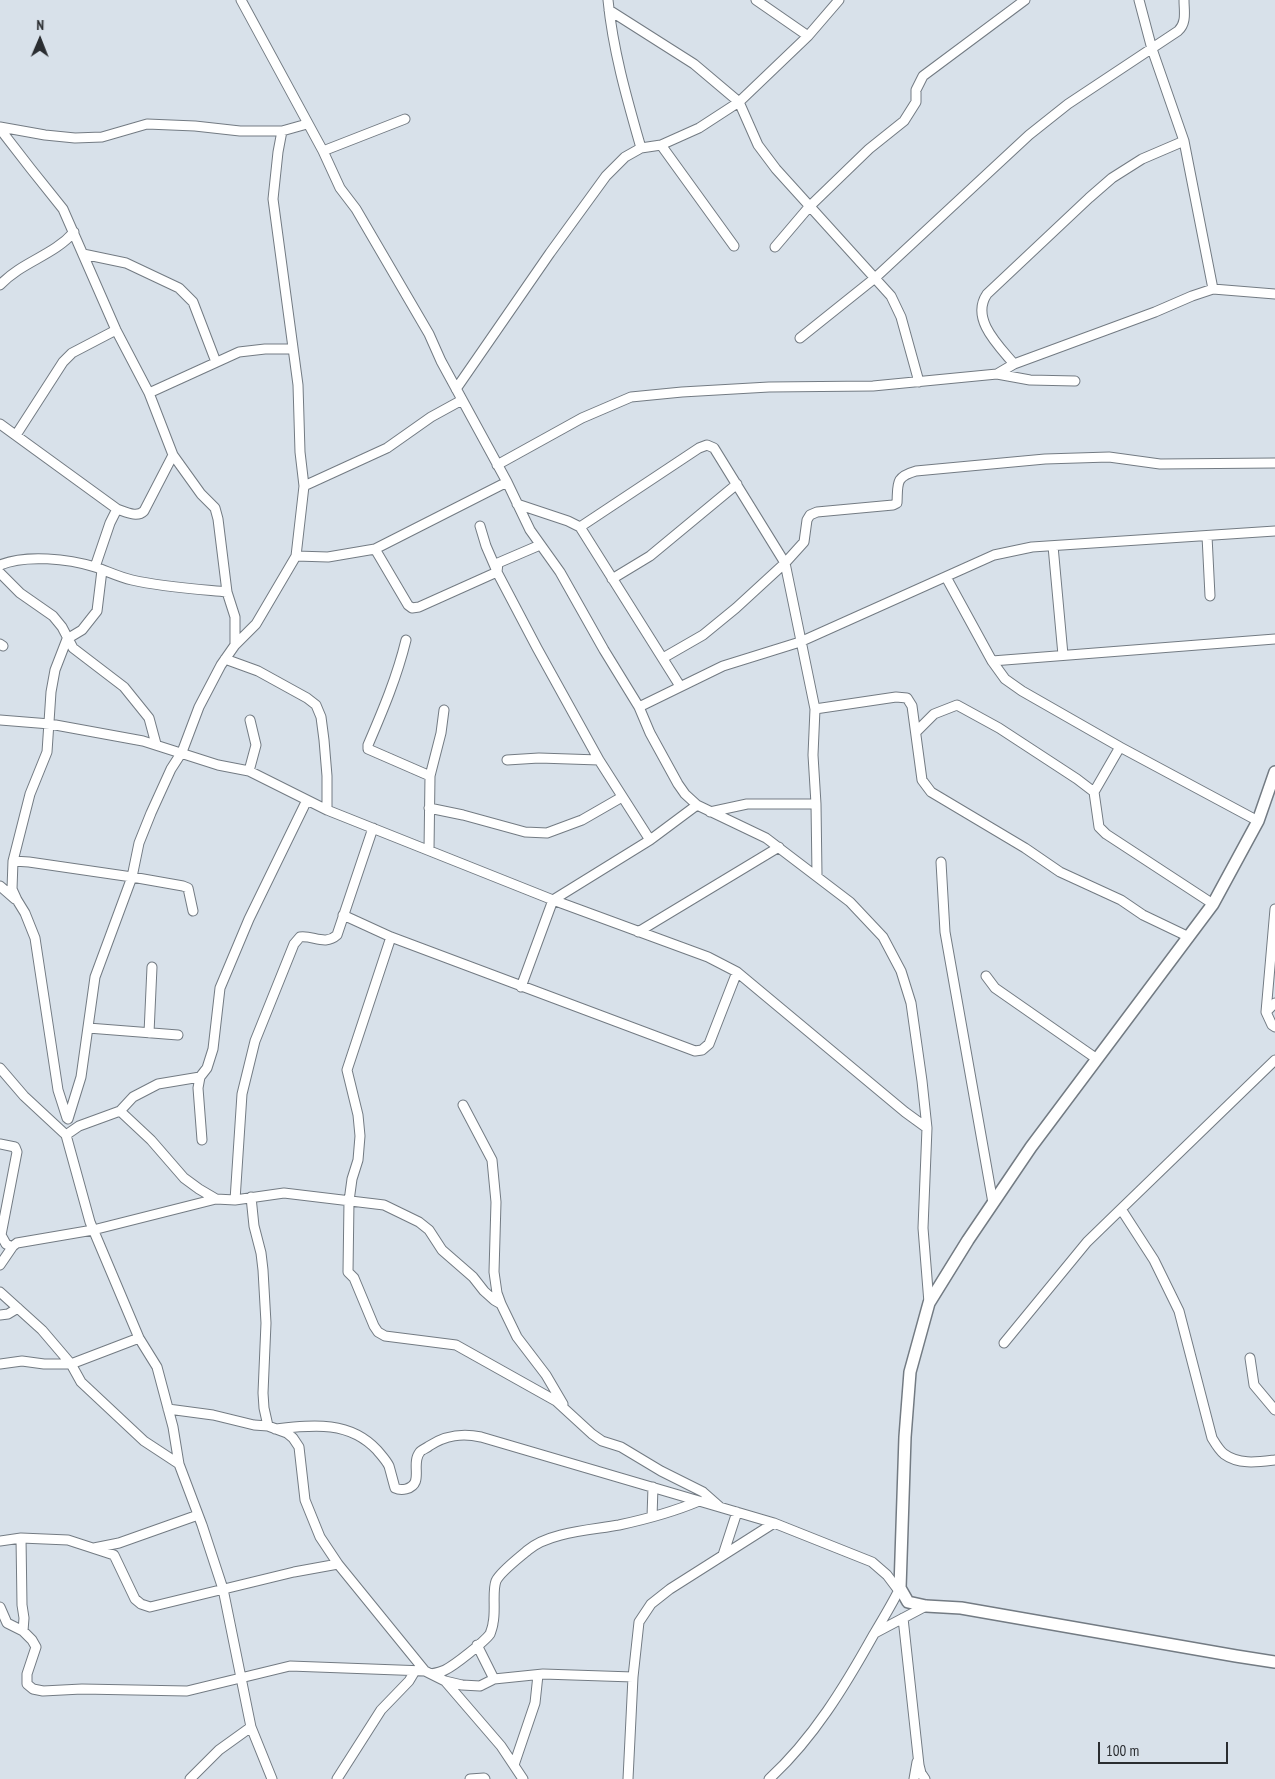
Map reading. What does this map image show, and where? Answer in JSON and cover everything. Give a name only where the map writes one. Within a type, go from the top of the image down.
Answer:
[{"type":"street","points":[[240,0],[323,151],[340,188],[356,210],[429,334],[441,361],[507,482],[530,530],[560,572],[639,707],[650,733],[678,784],[685,794],[697,805],[766,838],[850,902],[883,937],[901,971],[910,1003],[922,1080],[927,1128],[923,1228],[929,1303]]},
{"type":"street","points":[[608,0],[610,26],[620,76],[641,148]]},
{"type":"street","points":[[756,0],[808,36]]},
{"type":"street","points":[[456,389],[606,176],[626,157],[641,148],[661,145],[699,128],[739,102],[808,36],[839,0]]},
{"type":"street","points":[[775,247],[809,207],[869,149],[904,121],[916,102],[916,90],[923,76],[1024,0]]},
{"type":"street","points":[[1139,0],[1152,49],[1184,141],[1213,289]]},
{"type":"street","points":[[800,338],[876,278],[1029,134],[1068,104],[1182,28],[1184,0]]},
{"type":"street","points":[[609,10],[694,64],[739,102],[758,145],[809,207],[891,296],[901,317],[919,382]]},
{"type":"street","points":[[323,151],[405,119]]},
{"type":"street","points":[[0,128],[75,138],[102,137],[147,124],[195,126],[240,131],[282,131],[308,124]]},
{"type":"street","points":[[0,128],[63,208],[116,330],[149,393],[173,455],[201,494],[214,508],[218,519],[227,592],[236,617],[235,645]]},
{"type":"street","points":[[64,1132],[81,1077],[90,999],[95,976],[132,877],[139,843],[151,813],[171,768],[182,752],[199,707],[225,659],[235,645],[256,624],[296,556],[304,486],[298,385],[273,198],[282,131]]},
{"type":"street","points":[[1014,364],[991,337],[982,314],[981,303],[986,294],[1088,198],[1112,178],[1142,159],[1184,141]]},
{"type":"street","points":[[661,145],[734,246]]},
{"type":"street","points":[[0,285],[10,274],[47,254],[67,240],[74,232]]},
{"type":"street","points":[[83,254],[126,263],[179,288],[193,302],[216,362]]},
{"type":"street","points":[[997,374],[1014,364],[1213,289],[1275,294]]},
{"type":"street","points":[[16,435],[63,362],[72,353],[116,330]]},
{"type":"street","points":[[149,393],[239,352],[292,349]]},
{"type":"street","points":[[498,465],[582,418],[631,398],[682,392],[769,387],[873,386],[997,374],[1030,380],[1075,381]]},
{"type":"street","points":[[304,486],[387,448],[431,417],[462,400]]},
{"type":"street","points":[[0,424],[118,509],[136,514],[141,514],[144,511],[173,455]]},
{"type":"street","points":[[580,527],[699,448],[707,446],[714,448],[785,563],[800,642],[816,709],[812,755],[816,804],[816,875]]},
{"type":"street","points":[[663,658],[703,635],[785,563],[804,542],[807,520],[810,515],[817,512],[893,505],[897,503],[900,478],[905,474],[916,471],[1046,459],[1109,458],[1160,464],[1275,462]]},
{"type":"street","points":[[296,556],[328,557],[375,548],[507,482]]},
{"type":"street","points":[[612,579],[650,556],[737,484]]},
{"type":"street","points":[[517,504],[568,521],[580,527],[680,686]]},
{"type":"street","points":[[16,900],[12,889],[13,862],[30,794],[47,752],[51,692],[55,670],[67,639],[82,630],[97,611],[98,569],[110,523],[118,509]]},
{"type":"street","points":[[480,526],[496,570],[537,648],[599,760],[650,840]]},
{"type":"street","points":[[639,707],[723,666],[800,642],[994,555],[1032,547],[1275,531]]},
{"type":"street","points":[[1207,536],[1210,596]]},
{"type":"street","points":[[375,548],[408,605],[412,608],[419,608],[496,570],[498,563],[540,545]]},
{"type":"street","points":[[1053,546],[1063,655]]},
{"type":"street","points":[[0,565],[24,558],[49,559],[98,569],[130,580],[227,592]]},
{"type":"street","points":[[0,573],[20,593],[53,616],[62,627],[73,648],[124,687],[149,718],[156,744]]},
{"type":"street","points":[[946,577],[992,661],[1005,679],[1022,691],[1120,747],[1258,821]]},
{"type":"street","points":[[992,661],[1275,639]]},
{"type":"street","points":[[406,640],[400,667],[368,745],[368,750],[430,776]]},
{"type":"street","points":[[225,659],[258,671],[316,705],[321,718],[324,740],[327,810]]},
{"type":"street","points":[[816,709],[896,696],[907,698],[912,706],[922,780],[931,792],[1025,848],[1060,872],[1121,900],[1143,915],[1189,937]]},
{"type":"street","points":[[916,732],[934,714],[956,705],[1000,728],[1094,792]]},
{"type":"street","points":[[429,850],[430,776],[441,733],[444,710]]},
{"type":"street","points":[[0,720],[50,724],[143,740],[218,765],[249,771],[327,810],[553,900],[708,957],[737,972],[905,1112],[927,1128]]},
{"type":"street","points":[[249,771],[256,745],[250,720]]},
{"type":"street","points":[[1120,747],[1094,792],[1099,827],[1106,834],[1213,904]]},
{"type":"street","points":[[507,760],[539,758],[599,760]]},
{"type":"street","points":[[769,1779],[797,1750],[827,1711],[900,1589],[905,1437],[910,1372],[929,1303],[1031,1147],[1213,904],[1258,821],[1275,772]]},
{"type":"street","points":[[429,808],[525,832],[547,833],[582,820],[622,797]]},
{"type":"street","points":[[202,1140],[198,1088],[200,1077],[207,1068],[213,1049],[220,988],[249,919],[307,800]]},
{"type":"street","points":[[709,812],[747,804],[816,804]]},
{"type":"street","points":[[521,987],[553,900],[650,840],[697,805]]},
{"type":"street","points":[[235,1200],[242,1094],[255,1041],[294,944],[300,937],[306,936],[323,941],[331,940],[336,935],[373,828]]},
{"type":"street","points":[[638,932],[779,848]]},
{"type":"street","points":[[13,862],[29,862],[132,877],[188,888],[193,911]]},
{"type":"street","points":[[941,862],[945,932],[993,1203]]},
{"type":"street","points":[[0,886],[16,900],[25,913],[35,938],[58,1090],[68,1118]]},
{"type":"street","points":[[1275,909],[1266,1012],[1275,1027]]},
{"type":"street","points":[[343,915],[521,987],[695,1052],[702,1050],[709,1044],[737,972]]},
{"type":"street","points":[[391,936],[346,1070],[358,1115],[360,1136],[358,1160],[352,1180],[349,1201],[348,1272],[354,1278],[374,1326],[384,1336],[456,1345],[556,1400],[586,1430],[602,1441],[621,1447],[660,1471],[703,1492],[720,1507]]},
{"type":"street","points":[[149,1033],[152,967]]},
{"type":"street","points":[[986,976],[996,988],[1097,1059]]},
{"type":"street","points":[[1266,1012],[1275,1003]]},
{"type":"street","points":[[88,1028],[178,1035]]},
{"type":"street","points":[[1004,1343],[1087,1242],[1275,1060]]},
{"type":"street","points":[[0,1068],[24,1096],[64,1132],[94,1230],[140,1338],[157,1367],[173,1427],[179,1464],[202,1525],[223,1590],[251,1727],[272,1779]]},
{"type":"street","points":[[64,1132],[120,1111],[133,1097],[158,1084],[200,1077]]},
{"type":"street","points":[[463,1105],[492,1160],[496,1202],[494,1272],[497,1293],[518,1337],[546,1375],[568,1411]]},
{"type":"street","points":[[120,1111],[151,1140],[184,1178],[216,1199]]},
{"type":"street","points":[[0,1144],[15,1147],[17,1152],[1,1235],[6,1244],[12,1247]]},
{"type":"street","points":[[0,1264],[17,1243],[94,1230],[216,1199],[235,1200],[284,1193],[384,1205],[419,1222],[429,1230],[442,1250],[473,1277],[484,1291],[501,1304]]},
{"type":"street","points":[[251,1197],[254,1226],[263,1270],[266,1323],[264,1408],[272,1427],[294,1438],[299,1447],[305,1500],[320,1537],[338,1564],[428,1672],[444,1681],[480,1686],[494,1679],[538,1675],[633,1677]]},
{"type":"street","points":[[1121,1209],[1154,1260],[1179,1311],[1212,1438],[1224,1453],[1237,1460],[1257,1462],[1275,1460]]},
{"type":"street","points":[[0,1292],[42,1330],[71,1364],[81,1382],[144,1441],[179,1464]]},
{"type":"street","points":[[0,1315],[8,1314],[18,1308]]},
{"type":"street","points":[[0,1364],[22,1361],[71,1364],[140,1338]]},
{"type":"street","points":[[1250,1358],[1254,1385],[1275,1410]]},
{"type":"street","points":[[168,1409],[213,1414],[254,1425],[272,1427],[312,1425],[346,1430],[363,1437],[372,1445],[388,1465],[395,1488],[400,1490],[413,1486],[416,1483],[419,1452],[447,1437],[462,1435],[481,1437],[774,1523],[872,1562],[900,1589],[908,1602],[926,1606],[961,1608],[1275,1662]]},
{"type":"street","points":[[652,1517],[653,1488]]},
{"type":"street","points":[[0,1608],[7,1623],[23,1631],[36,1647],[27,1674],[27,1684],[33,1689],[43,1691],[82,1689],[187,1691],[290,1666],[428,1672],[444,1671],[457,1663],[490,1634],[494,1624],[496,1606],[494,1590],[496,1581],[503,1572],[542,1540],[674,1512],[700,1501]]},
{"type":"street","points":[[723,1555],[737,1512]]},
{"type":"street","points":[[94,1548],[119,1543],[198,1515]]},
{"type":"street","points":[[628,1779],[633,1677],[639,1622],[651,1604],[670,1589],[774,1523]]},
{"type":"street","points":[[0,1541],[21,1538],[68,1540],[114,1555],[134,1599],[150,1607],[338,1564]]},
{"type":"street","points":[[21,1538],[23,1631]]},
{"type":"street","points":[[874,1633],[926,1606]]},
{"type":"street","points":[[903,1618],[918,1757],[921,1773],[925,1779]]},
{"type":"street","points":[[477,1645],[494,1679]]},
{"type":"street","points":[[337,1779],[381,1710],[409,1681],[415,1671]]},
{"type":"street","points":[[514,1764],[535,1703],[538,1675]]},
{"type":"street","points":[[444,1681],[501,1746],[523,1779]]},
{"type":"street","points":[[190,1779],[219,1750],[251,1727]]},
{"type":"street","points":[[914,1779],[918,1757]]},
{"type":"street","points":[[470,1779],[485,1779]]}]
